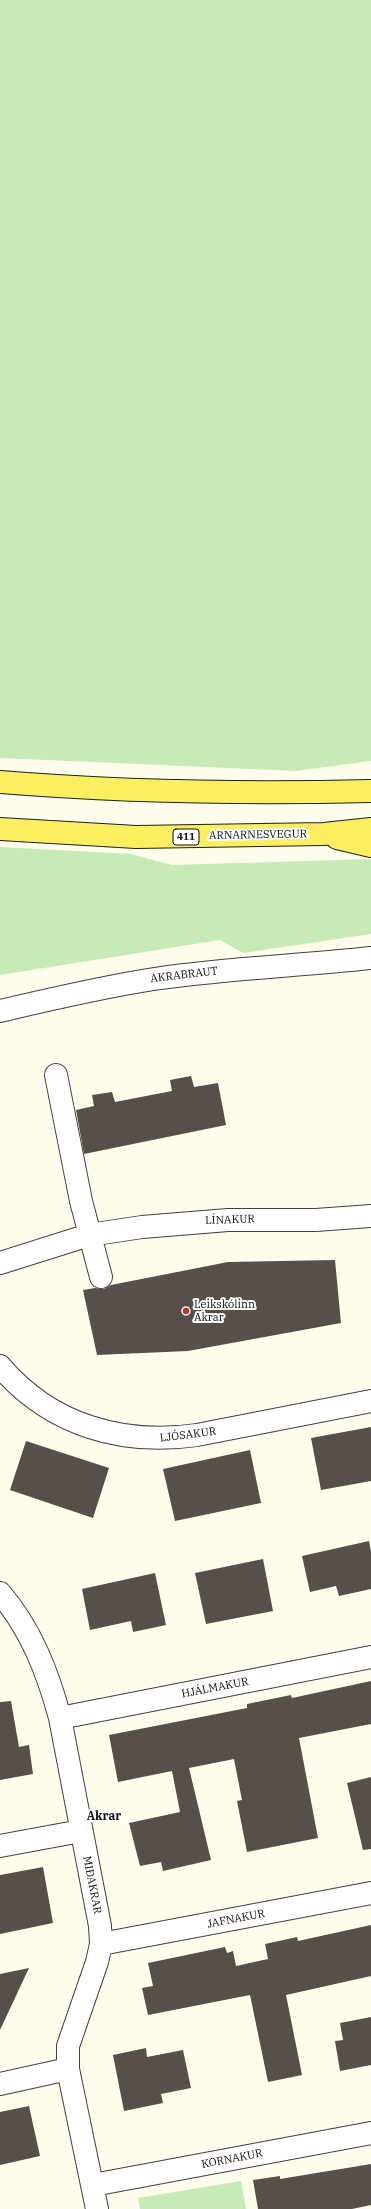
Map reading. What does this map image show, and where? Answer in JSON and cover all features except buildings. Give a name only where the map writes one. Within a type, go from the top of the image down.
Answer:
[{"type":"main road","points":[[0,782],[174,791],[276,793],[371,791]]},
{"type":"main road","name":"ARNARNESVEGUR","points":[[0,829],[136,837],[324,834],[371,829]]},
{"type":"main road","points":[[324,834],[371,846]]},
{"type":"street","name":"AKRABRAUT","points":[[0,1010],[154,979],[243,968],[308,965],[371,958]]},
{"type":"street","points":[[56,1075],[90,1235],[101,1277]]},
{"type":"street","name":"LÍNAKUR","points":[[0,1263],[90,1235],[184,1222],[228,1220],[316,1220],[371,1216]]},
{"type":"street","name":"LJÓSAKUR","points":[[0,1366],[25,1392],[54,1412],[100,1431],[123,1436],[154,1438],[185,1437],[371,1401]]},
{"type":"street","name":"MIÐAKRAR","points":[[0,1593],[19,1618],[39,1656],[51,1685],[60,1718],[102,1944],[68,2046],[68,2069],[97,2209]]},
{"type":"street","name":"HJÁLMAKUR","points":[[60,1718],[371,1657]]},
{"type":"street","points":[[0,1846],[81,1830]]},
{"type":"street","name":"JAFNAKUR","points":[[102,1944],[371,1893]]},
{"type":"street","points":[[0,2084],[68,2069]]},
{"type":"street","name":"KORNAKUR","points":[[93,2185],[371,2133]]},
{"type":"green space","points":[[0,0],[371,0],[371,761],[296,771],[0,758]]},
{"type":"green space","points":[[0,847],[131,854],[172,865],[371,859],[371,934],[243,953],[220,940],[0,975]]},
{"type":"green space","points":[[241,2181],[246,2209],[140,2209],[138,2198]]},
{"type":"place","name":"Leikskólinn Akrar","points":[[186,1311]]},
{"type":"district","name":"Akrar","points":[[104,1817]]}]
